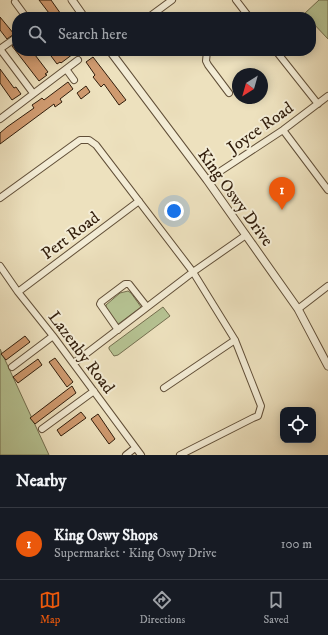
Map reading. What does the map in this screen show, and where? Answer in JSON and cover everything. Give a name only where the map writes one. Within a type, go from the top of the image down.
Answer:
[{"type":"street","points":[[72,0],[80,12]]},
{"type":"street","points":[[156,12],[172,0]]},
{"type":"street","points":[[236,0],[245,12]]},
{"type":"street","points":[[15,2],[22,12]]},
{"type":"street","points":[[12,41],[0,49],[33,94]]},
{"type":"street","name":"King Oswy Drive","points":[[114,56],[207,180],[298,309],[328,366]]},
{"type":"street","points":[[206,56],[206,61],[208,65],[229,93]]},
{"type":"street","points":[[280,56],[318,104]]},
{"type":"street","points":[[0,119],[78,60]]},
{"type":"street","points":[[66,69],[74,80]]},
{"type":"street","name":"Joyce Road","points":[[207,180],[283,130],[328,96]]},
{"type":"street","points":[[283,130],[328,190]]},
{"type":"street","points":[[0,198],[80,140],[89,140],[96,145],[193,272],[235,340],[261,406],[258,416],[180,455]]},
{"type":"street","name":"Pert Road","points":[[18,292],[139,201]]},
{"type":"street","points":[[74,363],[193,272],[246,235]]},
{"type":"street","name":"Lazenby Road","points":[[0,266],[18,292],[74,363],[141,455]]},
{"type":"street","points":[[118,330],[100,304],[101,302],[125,284],[129,284],[147,307]]},
{"type":"street","points":[[298,309],[328,286]]},
{"type":"street","points":[[12,367],[53,336]]},
{"type":"street","points":[[164,388],[235,340]]},
{"type":"street","points":[[42,429],[94,391]]},
{"type":"street","points":[[126,455],[135,448]]},
{"type":"green space","points":[[319,0],[328,0],[328,39],[316,26],[316,12],[306,12]]},
{"type":"green space","points":[[128,291],[141,307],[117,325],[106,305],[120,293]]},
{"type":"green space","points":[[163,307],[170,316],[118,355],[114,356],[109,347]]},
{"type":"green space","points":[[0,349],[49,455],[0,455]]},
{"type":"building","points":[[39,0],[51,0],[59,12],[48,12]]},
{"type":"building","points":[[0,17],[12,32],[12,35],[7,39],[0,30]]},
{"type":"building","points":[[20,56],[36,56],[48,72],[45,74],[47,75],[39,81]]},
{"type":"building","points":[[51,56],[70,56],[61,63],[60,62],[57,64]]},
{"type":"building","points":[[93,57],[126,100],[119,105],[104,84],[101,87],[93,77],[95,75],[86,62]]},
{"type":"building","points":[[0,69],[14,88],[16,87],[21,94],[12,100],[0,83]]},
{"type":"building","points":[[68,82],[73,89],[60,99],[62,102],[55,107],[54,104],[0,144],[0,133],[34,108],[32,105],[42,98],[44,100]]},
{"type":"building","points":[[86,86],[90,92],[81,99],[77,93]]},
{"type":"building","points":[[25,336],[30,342],[6,360],[1,354]]},
{"type":"building","points":[[55,358],[73,382],[67,387],[49,362]]},
{"type":"building","points":[[38,359],[42,365],[18,383],[13,377]]},
{"type":"building","points":[[72,386],[76,393],[35,424],[30,418]]},
{"type":"building","points":[[81,412],[86,418],[61,436],[57,430]]},
{"type":"building","points":[[98,414],[115,439],[109,444],[91,419]]},
{"type":"place","name":"King Oswy Shops","points":[[282,210]]}]
